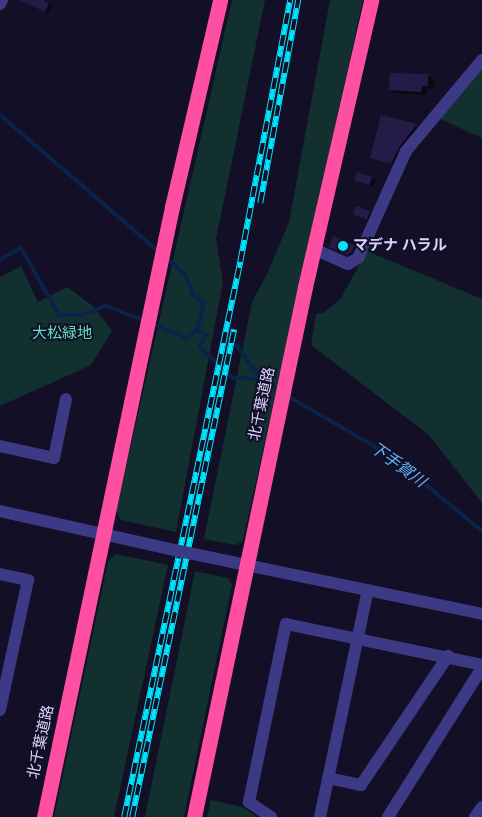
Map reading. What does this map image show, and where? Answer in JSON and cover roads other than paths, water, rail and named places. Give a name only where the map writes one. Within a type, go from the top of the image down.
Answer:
[{"type":"highway","name":"北千葉道路","points":[[44,817],[172,207],[220,0]]},
{"type":"highway","name":"北千葉道路","points":[[194,817],[261,491],[370,0]]},
{"type":"street","points":[[0,4],[2,0]]},
{"type":"street","points":[[314,249],[348,264],[358,258],[406,151],[482,60]]},
{"type":"street","points":[[0,446],[54,458],[66,399]]},
{"type":"street","points":[[0,511],[246,566],[482,614]]},
{"type":"street","points":[[0,574],[28,580],[0,710]]},
{"type":"street","points":[[320,817],[368,590]]},
{"type":"street","points":[[271,817],[249,802],[286,624],[448,656],[482,667],[388,817]]},
{"type":"street","points":[[328,778],[361,785],[448,656]]},
{"type":"street","points":[[476,817],[482,807]]},
{"type":"waterway","points":[[0,115],[159,252]]},
{"type":"waterway","points":[[0,260],[21,248],[59,315],[82,315],[106,306],[145,321]]},
{"type":"waterway","points":[[152,324],[187,338],[197,329],[202,312],[203,302],[193,295],[186,276],[165,256]]},
{"type":"waterway","points":[[197,329],[206,335],[199,347],[233,378],[261,379]]},
{"type":"waterway","points":[[236,345],[261,379],[280,391]]},
{"type":"waterway","name":"下手賀川","points":[[286,395],[391,456],[482,531]]},
{"type":"railway","points":[[124,817],[240,262],[290,0]]},
{"type":"railway","points":[[260,203],[298,0]]},
{"type":"railway","points":[[132,817],[234,330]]},
{"type":"place","name":"マデナ ハラル","points":[[343,246]]},
{"type":"park label","name":"大松緑地","points":[[62,334]]}]
